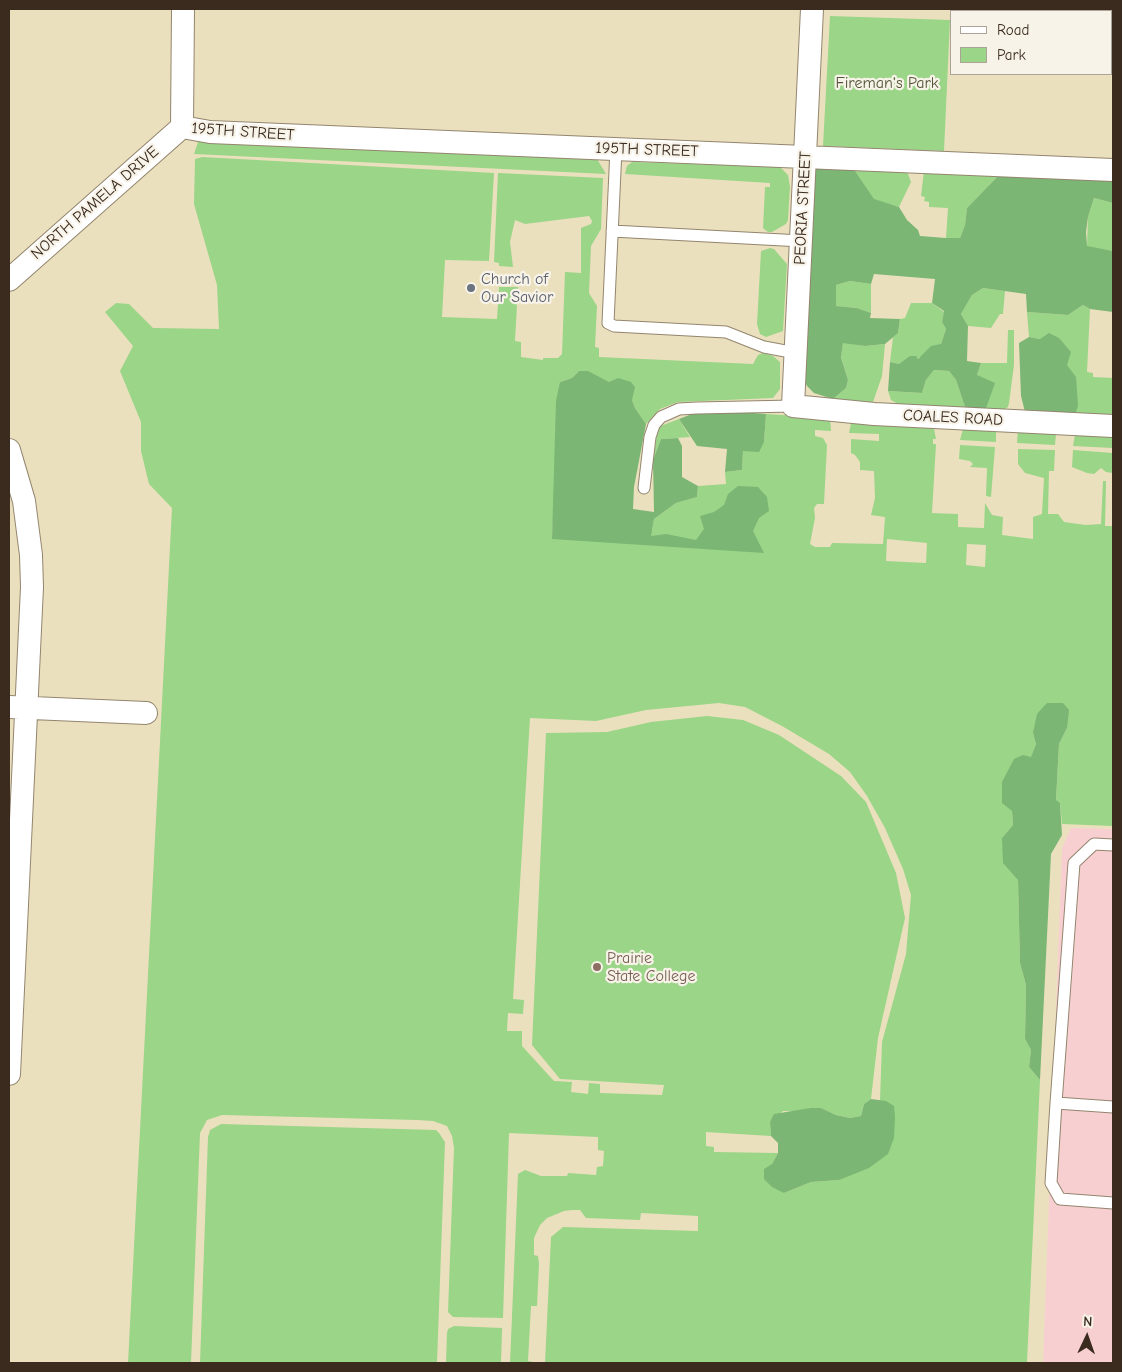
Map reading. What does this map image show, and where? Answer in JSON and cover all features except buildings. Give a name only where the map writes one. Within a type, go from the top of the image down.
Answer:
[{"type":"street","points":[[182,127],[183,9]]},
{"type":"street","name":"PEORIA STREET","points":[[793,406],[812,9]]},
{"type":"street","name":"195TH STREET","points":[[182,127],[210,132],[1113,170]]},
{"type":"street","name":"NORTH PAMELA DRIVE","points":[[9,280],[182,127]]},
{"type":"street","name":"COALES ROAD","points":[[793,406],[874,414],[1113,426]]},
{"type":"street","points":[[9,450],[24,501],[31,555],[18,707],[9,1074]]},
{"type":"street","points":[[18,707],[146,713]]},
{"type":"lane","points":[[616,149],[608,323],[614,326],[726,332],[764,346],[796,353]]},
{"type":"lane","points":[[612,231],[802,241]]},
{"type":"lane","points":[[644,488],[650,437],[654,425],[661,417],[679,409],[688,408],[793,406]]},
{"type":"lane","points":[[1113,845],[1094,844],[1074,863],[1051,1183],[1060,1199],[1113,1203]]},
{"type":"lane","points":[[1056,1103],[1113,1107]]},
{"type":"shaded area","points":[[1071,828],[1113,829],[1113,1363],[1043,1363],[1062,848]]},
{"type":"green space","name":"Fireman's Park","points":[[830,16],[950,20],[944,151],[823,146]]},
{"type":"green space","points":[[198,142],[597,159],[606,174],[194,154]]},
{"type":"green space","name":"Prairie State College","points":[[202,157],[494,173],[489,261],[445,260],[442,317],[497,319],[499,287],[518,287],[515,341],[521,342],[521,357],[543,360],[543,358],[558,358],[562,354],[565,272],[581,273],[581,228],[591,224],[592,221],[589,216],[525,224],[515,220],[510,242],[513,267],[499,266],[499,263],[494,262],[498,173],[603,178],[601,229],[591,246],[589,293],[597,306],[595,347],[599,348],[599,357],[753,364],[758,355],[763,353],[773,356],[780,362],[780,389],[773,398],[678,402],[660,409],[646,424],[632,400],[609,382],[579,371],[572,378],[560,382],[552,539],[652,530],[654,519],[676,503],[697,497],[698,486],[726,484],[725,472],[742,470],[743,450],[764,442],[766,414],[830,418],[831,431],[815,430],[815,436],[823,438],[827,445],[824,504],[817,504],[814,508],[815,518],[810,544],[815,547],[830,547],[832,543],[883,544],[885,517],[871,515],[875,498],[874,471],[860,470],[860,462],[851,453],[851,439],[879,441],[879,434],[849,433],[852,419],[933,424],[936,439],[933,439],[933,444],[936,444],[932,513],[958,514],[958,527],[984,528],[985,503],[992,515],[1003,517],[1002,535],[1033,539],[1033,517],[1042,514],[1044,478],[1025,473],[1018,464],[1018,449],[1055,450],[1054,471],[1049,471],[1048,514],[1058,514],[1064,522],[1086,525],[1101,524],[1103,481],[1106,481],[1105,526],[1113,526],[1113,826],[1062,824],[1060,803],[1056,801],[1059,744],[1067,728],[1033,733],[1036,744],[1012,811],[1013,825],[1002,838],[1018,880],[1020,963],[1026,985],[1025,1039],[1031,1050],[1029,1067],[1040,1080],[1027,1363],[545,1363],[551,1237],[563,1227],[698,1231],[698,1216],[641,1213],[640,1220],[586,1218],[580,1210],[572,1210],[547,1218],[540,1225],[534,1238],[534,1255],[538,1256],[539,1264],[537,1306],[531,1306],[528,1361],[539,1363],[510,1363],[518,1174],[525,1170],[541,1176],[567,1176],[568,1173],[596,1175],[597,1167],[603,1166],[604,1151],[598,1150],[598,1137],[509,1133],[503,1318],[453,1317],[448,1312],[454,1148],[452,1136],[447,1126],[433,1121],[417,1120],[222,1115],[207,1120],[200,1133],[191,1363],[128,1363],[172,508],[149,484],[141,451],[141,422],[120,371],[133,346],[105,312],[116,303],[129,304],[153,328],[219,329],[217,285],[194,204],[195,159]],"holes":[[[887,539],[927,543],[926,563],[886,561]],[[967,544],[986,545],[985,567],[966,565]],[[719,703],[745,707],[829,754],[850,772],[867,796],[885,828],[903,869],[911,895],[906,954],[882,1042],[880,1101],[839,1180],[811,1182],[784,1193],[772,1164],[778,1153],[714,1152],[714,1147],[706,1146],[706,1132],[771,1136],[770,1122],[783,1111],[821,1108],[836,1115],[850,1118],[861,1116],[864,1104],[871,1099],[878,1038],[905,918],[896,873],[866,802],[841,776],[779,735],[743,720],[707,716],[651,722],[607,732],[546,733],[532,1045],[560,1079],[664,1085],[662,1095],[600,1093],[600,1084],[589,1083],[588,1094],[571,1092],[572,1082],[554,1081],[522,1046],[522,1031],[507,1031],[508,1013],[523,1014],[524,1000],[513,999],[530,718],[596,721],[646,710]]]},
{"type":"green space","points":[[632,162],[780,167],[788,175],[790,187],[788,220],[786,224],[772,232],[768,232],[763,228],[765,187],[770,187],[770,183],[625,174],[627,166]]},
{"type":"green space","points":[[812,168],[853,168],[874,199],[899,207],[907,220],[918,230],[920,236],[946,238],[960,238],[965,225],[967,208],[1001,173],[1113,179],[1113,203],[1094,198],[1086,232],[1087,246],[1113,251],[1113,312],[1090,309],[1083,305],[1068,315],[1027,312],[1026,294],[983,288],[972,295],[961,314],[968,326],[967,361],[981,363],[977,375],[995,383],[985,411],[966,410],[956,380],[949,371],[934,370],[926,380],[922,393],[888,391],[890,362],[899,364],[910,356],[916,356],[918,359],[931,346],[941,344],[946,329],[942,322],[944,311],[932,303],[935,279],[874,274],[871,284],[850,281],[836,285],[836,306],[857,308],[871,313],[870,318],[900,319],[898,333],[885,344],[865,346],[843,343],[841,357],[848,380],[846,388],[833,399],[814,393],[807,386],[799,369]]},
{"type":"green space","points":[[853,168],[907,171],[911,182],[899,207],[874,200]]},
{"type":"green space","points":[[924,171],[1001,173],[967,208],[965,225],[960,238],[946,238],[948,208],[929,207],[929,202],[924,201],[925,197],[921,196]]},
{"type":"green space","points":[[1094,198],[1113,203],[1113,251],[1087,247],[1088,217]]},
{"type":"green space","points":[[770,248],[774,249],[787,264],[783,331],[766,337],[760,334],[757,324],[761,251]]},
{"type":"green space","points":[[850,281],[871,284],[871,313],[857,308],[836,306],[836,285]]},
{"type":"green space","points":[[983,288],[1005,291],[1003,314],[1000,314],[991,328],[968,326],[961,314],[972,295]]},
{"type":"green space","points":[[911,303],[932,303],[944,312],[942,322],[946,329],[941,344],[917,359],[899,364],[890,362],[893,337],[898,333],[900,319],[905,318]]},
{"type":"green space","points":[[1083,305],[1090,309],[1087,372],[1093,373],[1093,377],[1113,378],[1113,415],[1075,415],[1040,339],[1029,337],[1027,312],[1068,315]]},
{"type":"green space","points":[[1008,330],[1014,330],[1014,365],[1008,407],[1003,410],[985,411],[977,375],[981,363],[1007,363]]},
{"type":"green space","points":[[1049,333],[1059,338],[1071,352],[1067,365],[1076,377],[1078,406],[1075,415],[1025,412],[1021,396],[1019,343],[1029,337],[1040,339]]},
{"type":"green space","points":[[843,342],[865,346],[885,344],[882,376],[873,402],[833,399],[846,388],[848,380],[841,356]]},
{"type":"green space","points":[[934,370],[949,371],[956,380],[966,410],[900,405],[891,400],[888,391],[922,393],[926,380]]},
{"type":"green space","points":[[579,371],[588,371],[609,382],[618,378],[631,382],[635,387],[632,400],[646,424],[634,487],[633,509],[654,512],[653,460],[661,439],[678,438],[682,446],[682,477],[698,486],[697,497],[676,503],[654,519],[651,536],[666,534],[696,540],[704,529],[700,516],[714,512],[724,505],[728,494],[738,486],[758,487],[767,497],[769,511],[759,518],[753,531],[764,553],[552,539],[556,401],[560,382],[572,378]]},
{"type":"green space","points":[[716,410],[766,414],[764,442],[759,452],[743,451],[742,470],[725,472],[727,449],[697,446],[679,419],[692,414]]},
{"type":"green space","points":[[679,419],[690,437],[661,439],[653,460],[658,427]]},
{"type":"green space","points":[[996,426],[996,442],[960,440],[963,429]]},
{"type":"green space","points":[[1018,427],[1056,434],[1055,445],[1017,443]]},
{"type":"green space","points":[[1113,432],[1113,448],[1073,446],[1075,434]]},
{"type":"green space","points":[[960,445],[995,447],[991,497],[986,496],[987,468],[970,467],[973,464],[970,461],[959,459]]},
{"type":"green space","points":[[1073,450],[1113,453],[1113,473],[1106,472],[1101,468],[1094,474],[1087,473],[1072,467]]},
{"type":"green space","points":[[1047,703],[1063,703],[1069,710],[1067,728],[1059,744],[1056,800],[1060,803],[1062,835],[1051,854],[1040,1080],[1029,1067],[1031,1050],[1025,1039],[1026,985],[1020,963],[1018,880],[1003,863],[1002,838],[1013,825],[1012,811],[1002,803],[1002,782],[1014,759],[1023,755],[1031,757],[1036,744],[1033,733],[1037,714]]},
{"type":"green space","points":[[871,1099],[886,1101],[894,1106],[894,1138],[888,1154],[869,1168],[839,1180],[811,1182],[784,1193],[772,1187],[764,1179],[764,1169],[772,1164],[778,1153],[778,1143],[771,1136],[770,1122],[774,1114],[821,1108],[836,1115],[850,1118],[861,1116],[864,1104]]},
{"type":"green space","points":[[221,1124],[436,1130],[439,1133],[445,1142],[437,1363],[200,1363],[208,1137],[210,1130]]},
{"type":"green space","points":[[454,1326],[502,1328],[501,1363],[446,1363],[447,1333],[448,1329]]},
{"type":"place","name":"Church of Our Savior","points":[[471,288]]},
{"type":"place","name":"Prairie State College","points":[[597,967]]}]
